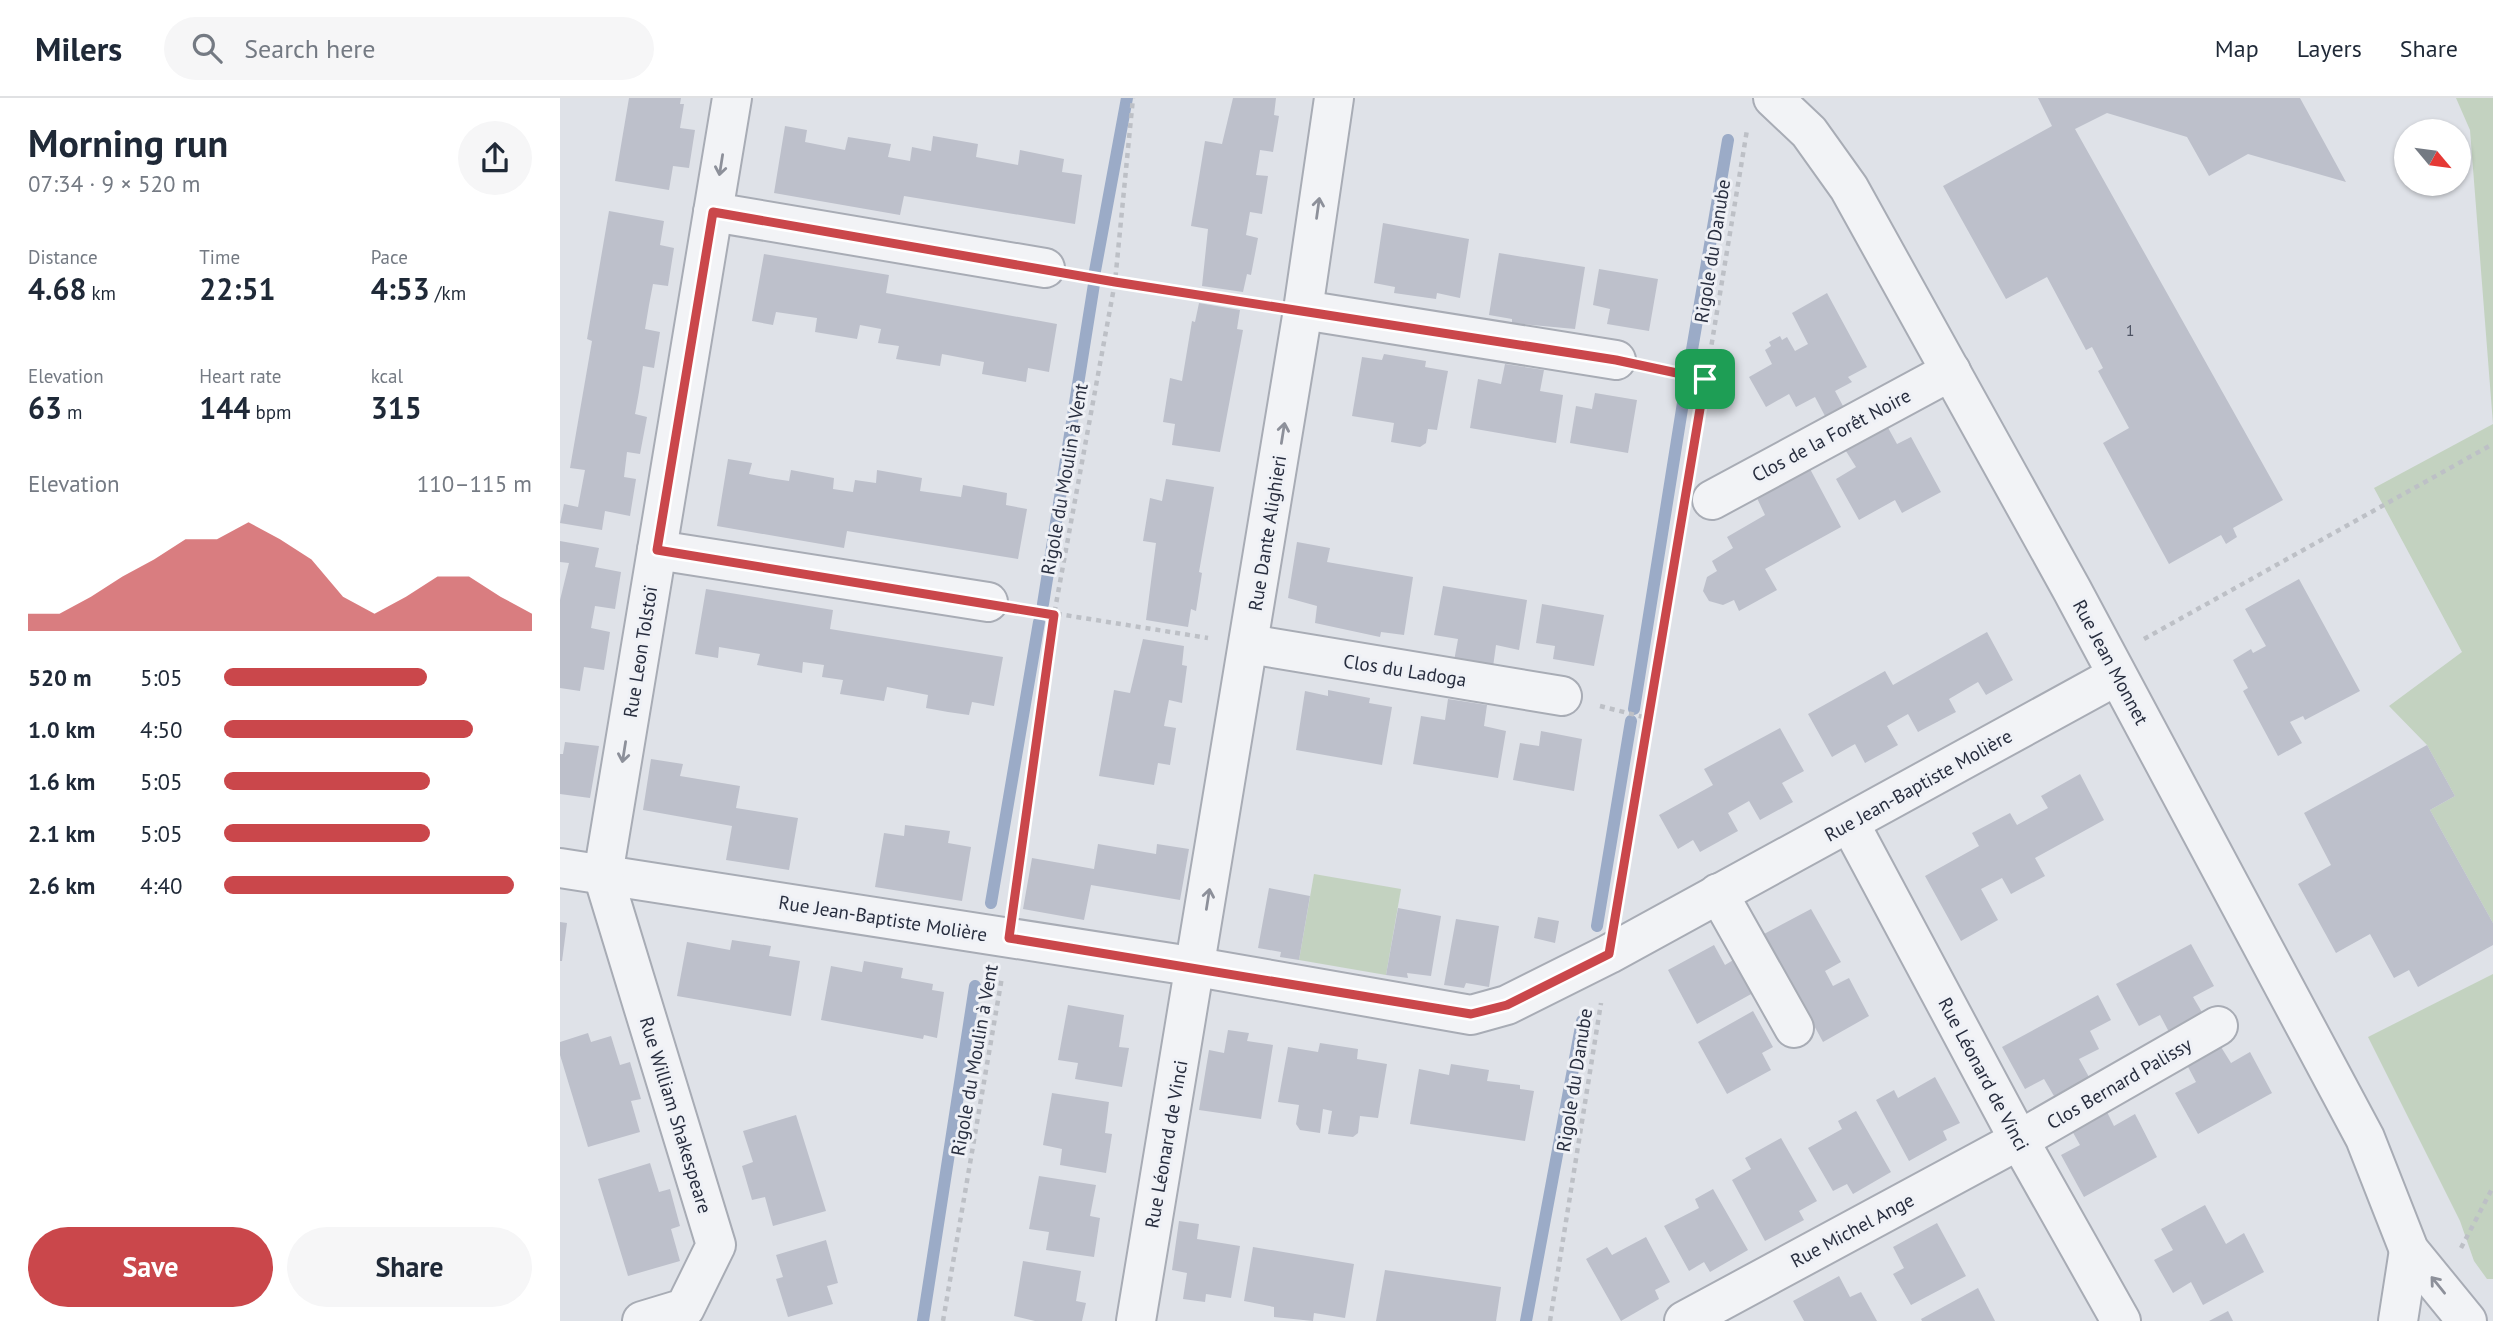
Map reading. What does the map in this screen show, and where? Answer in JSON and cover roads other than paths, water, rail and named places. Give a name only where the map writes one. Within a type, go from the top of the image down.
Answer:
[{"type":"street","name":"Rue Leon Tolstoï","points":[[603,875],[732,98]]},
{"type":"street","name":"Rue Dante Alighieri","points":[[1197,967],[1303,310],[1334,98]]},
{"type":"street","name":"Rue Jean Monnet","points":[[1760,111],[1809,132],[1849,188],[2073,590],[2116,676],[2365,1138],[2409,1250],[2467,1321]]},
{"type":"street","points":[[713,212],[1045,268]]},
{"type":"street","points":[[1303,310],[1616,360]]},
{"type":"street","name":"Clos de la Forêt Noire","points":[[1697,509],[1951,371]]},
{"type":"street","points":[[657,550],[988,602]]},
{"type":"street","name":"Clos du Ladoga","points":[[1249,644],[1562,696]]},
{"type":"street","name":"Rue Jean-Baptiste Molière","points":[[560,868],[1197,967],[1471,1014],[1507,1005],[1609,954],[2116,676]]},
{"type":"street","name":"Rue Léonard de Vinci","points":[[1850,824],[2019,1140],[2121,1321]]},
{"type":"street","name":"Rue William Shakespeare","points":[[603,875],[716,1245],[685,1308],[642,1321]]},
{"type":"street","points":[[1718,893],[1794,1028]]},
{"type":"street","name":"Rue Léonard de Vinci","points":[[1136,1321],[1197,967]]},
{"type":"street","name":"Clos Bernard Palissy","points":[[2019,1140],[2218,1026]]},
{"type":"street","name":"Rue Michel Ange","points":[[1684,1321],[2019,1140]]},
{"type":"street","points":[[2398,1321],[2409,1250]]},
{"type":"waterway","points":[[1095,271],[1127,98]]},
{"type":"waterway","points":[[1688,373],[1728,140]]},
{"type":"waterway","points":[[1043,604],[1094,284]]},
{"type":"waterway","points":[[1634,709],[1686,384]]},
{"type":"waterway","points":[[991,903],[1039,622]]},
{"type":"waterway","points":[[1597,926],[1631,721]]},
{"type":"waterway","points":[[923,1321],[975,986]]},
{"type":"waterway","points":[[1526,1321],[1582,1021]]}]
